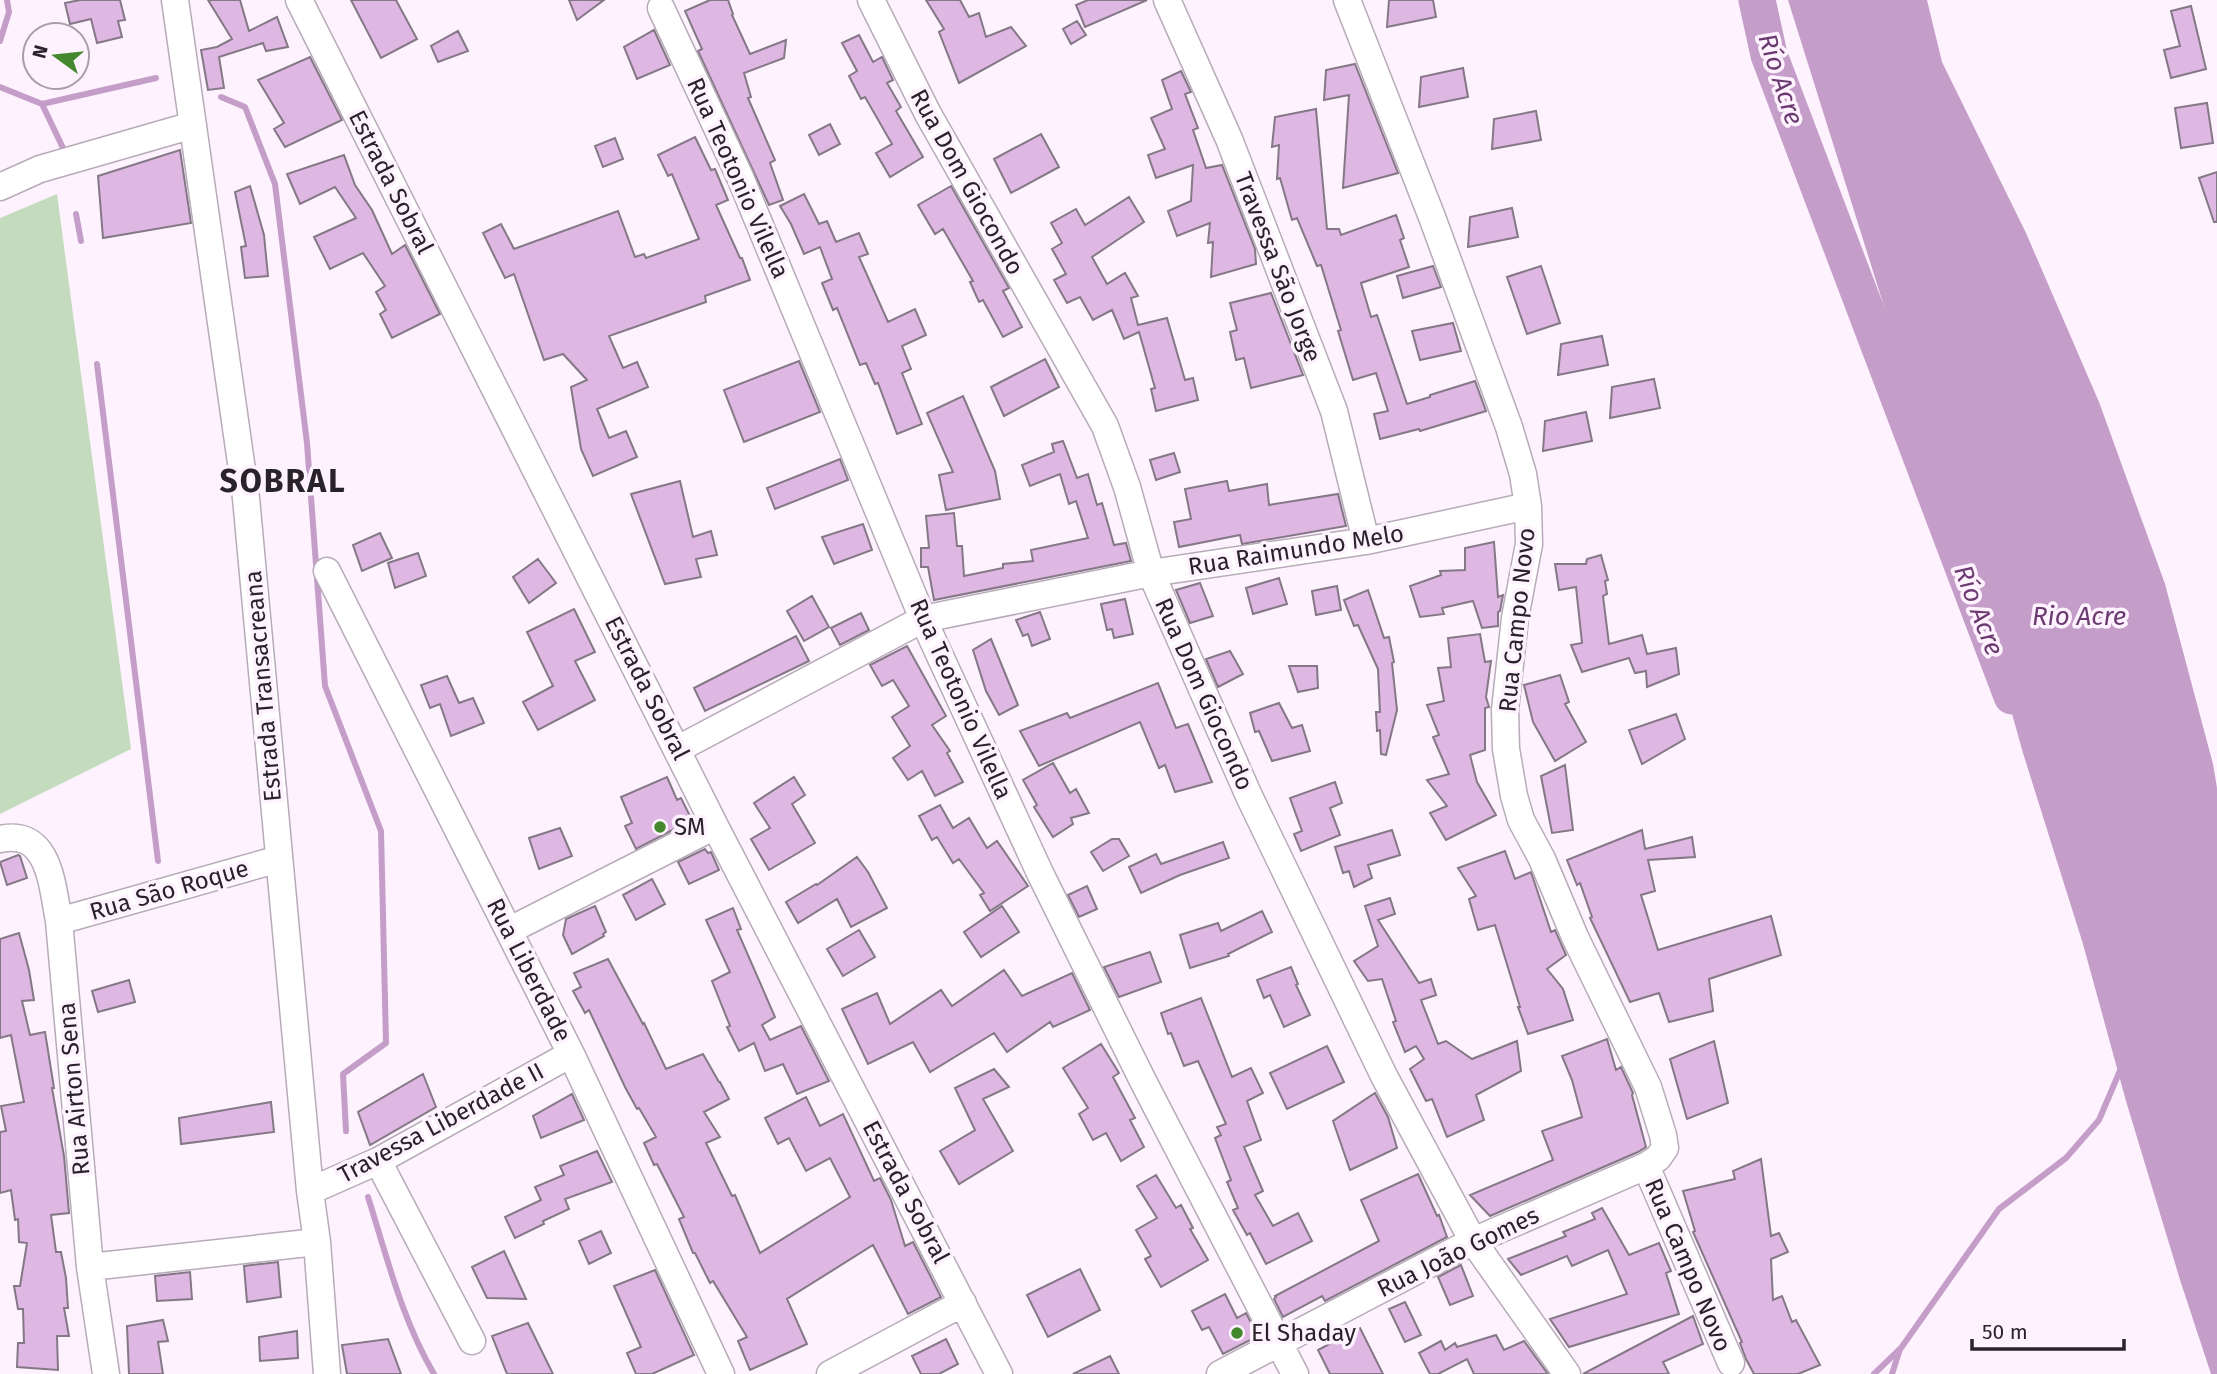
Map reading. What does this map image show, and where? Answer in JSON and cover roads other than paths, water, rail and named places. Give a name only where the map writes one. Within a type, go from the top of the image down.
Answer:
[{"type":"street","name":"Estrada Transacreana","points":[[175,0],[246,498],[310,1191],[317,1242],[327,1374]]},
{"type":"street","name":"Estrada Sobral","points":[[299,0],[715,826],[999,1374]]},
{"type":"street","name":"Rua Dom Giocondo","points":[[871,0],[928,114],[1105,426],[1127,487],[1151,573],[1249,796],[1384,1076],[1473,1241],[1567,1374]]},
{"type":"street","name":"Travessa São Jorge","points":[[1167,0],[1229,139],[1334,411],[1366,541]]},
{"type":"street","name":"Rua Campo Novo","points":[[1347,0],[1432,217],[1509,427],[1523,474],[1528,506],[1529,544],[1515,618],[1505,710],[1511,784],[1521,820],[1542,859],[1575,937],[1648,1087],[1665,1149],[1646,1166],[1731,1363]]},
{"type":"street","name":"Rua Teotonio Vilella","points":[[661,8],[740,177],[923,619],[1040,873],[1143,1081],[1295,1374]]},
{"type":"street","points":[[0,187],[40,169],[193,125]]},
{"type":"street","name":"Rua Raimundo Melo","points":[[678,749],[923,619],[1151,573],[1366,541],[1528,506]]},
{"type":"street","name":"Rua Liberdade","points":[[327,571],[571,1054],[721,1374]]},
{"type":"street","points":[[510,930],[715,826]]},
{"type":"street","name":"Rua Airton Sena","points":[[0,839],[12,836],[27,839],[37,846],[47,865],[59,921],[90,1267],[106,1374]]},
{"type":"street","name":"Rua São Roque","points":[[59,921],[279,859]]},
{"type":"street","name":"Travessa Liberdade II","points":[[310,1191],[378,1161],[571,1054]]},
{"type":"street","points":[[378,1161],[472,1341]]},
{"type":"street","name":"Rua João Gomes","points":[[1220,1374],[1473,1241],[1646,1166]]},
{"type":"street","points":[[90,1267],[317,1242]]},
{"type":"street","points":[[830,1374],[963,1303]]},
{"type":"water","name":"Rio Acre","points":[[1788,0],[1927,0],[1942,62],[2026,233],[2099,402],[2165,584],[2217,788],[2217,1374],[2211,1374],[2181,1283],[2126,1101],[2083,944],[2023,753],[1970,564],[1908,383]]},
{"type":"waterway","points":[[0,41],[9,12],[7,0]]},
{"type":"waterway","name":"Río Acre","points":[[1757,0],[1769,55],[2012,696]]},
{"type":"waterway","points":[[0,87],[42,104],[156,78]]},
{"type":"waterway","points":[[221,97],[245,107],[275,184],[307,443],[325,686],[381,831],[386,1043],[343,1074],[346,1131]]},
{"type":"waterway","points":[[42,104],[63,148]]},
{"type":"waterway","points":[[76,214],[81,241]]},
{"type":"waterway","points":[[97,364],[158,861]]},
{"type":"waterway","points":[[1874,1374],[1901,1348],[1999,1209],[2066,1158],[2099,1120],[2122,1066]]},
{"type":"waterway","points":[[368,1197],[404,1310],[434,1374]]},
{"type":"waterway","points":[[1892,1374],[1900,1349]]},
{"type":"place","name":"SM","points":[[660,827]]},
{"type":"place","name":"El Shaday","points":[[1237,1333]]},
{"type":"district","name":"SOBRAL","points":[[283,481]]}]
